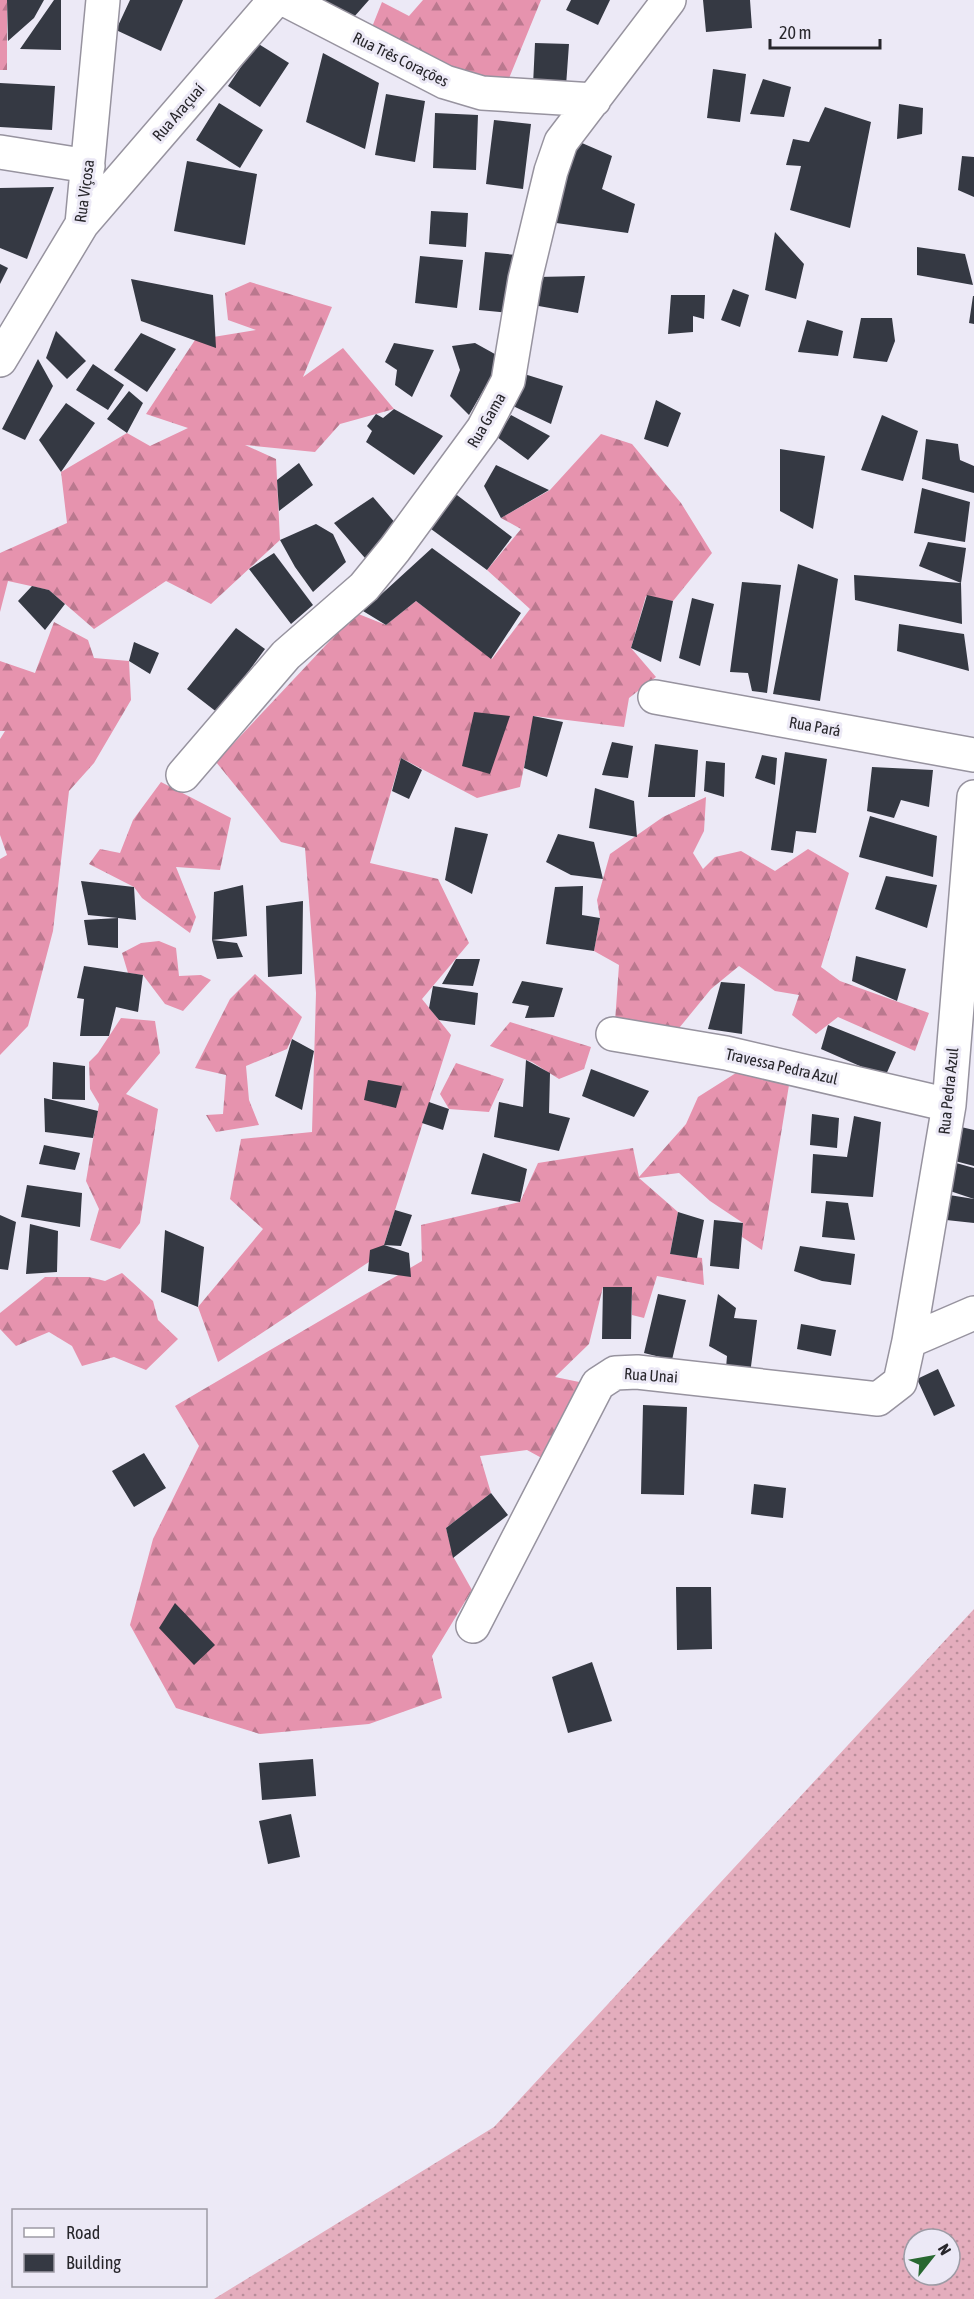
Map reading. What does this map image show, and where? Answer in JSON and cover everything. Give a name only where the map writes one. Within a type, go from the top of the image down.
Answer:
[{"type":"street","name":"Rua Viçosa","points":[[0,360],[82,224],[103,0]]},
{"type":"street","name":"Rua Araçuaí","points":[[82,224],[275,0]]},
{"type":"street","name":"Rua Três Corações","points":[[286,0],[406,64],[445,82],[482,93],[594,100]]},
{"type":"street","name":"Rua Gama","points":[[183,775],[286,655],[364,587],[395,549],[483,429],[508,381],[525,279],[550,171],[561,142],[594,100],[637,38],[669,0]]},
{"type":"street","points":[[0,152],[88,166]]},
{"type":"street","name":"Rua Pará","points":[[655,697],[974,755]]},
{"type":"street","name":"Rua Pedra Azul","points":[[900,1382],[949,1105],[974,797]]},
{"type":"street","name":"Travessa Pedra Azul","points":[[613,1034],[726,1053],[949,1105]]},
{"type":"street","points":[[909,1341],[974,1313]]},
{"type":"street","name":"Rua Unai","points":[[473,1626],[598,1384],[615,1373],[637,1372],[878,1399],[900,1382]]},
{"type":"shaded area","points":[[974,1609],[974,2299],[214,2299],[494,2127]]},
{"type":"green space","points":[[0,0],[7,0],[7,70],[0,70]]},
{"type":"green space","points":[[423,0],[541,0],[505,88],[463,87],[372,27],[382,2],[409,16]]},
{"type":"green space","points":[[250,282],[332,307],[303,377],[343,348],[394,409],[340,424],[315,452],[245,445],[276,459],[280,540],[211,604],[166,581],[94,629],[49,590],[8,581],[0,612],[0,553],[67,523],[61,472],[127,433],[150,446],[188,428],[146,414],[195,340],[256,330],[228,320],[225,293]]},
{"type":"green space","points":[[601,434],[632,444],[681,503],[712,553],[673,601],[646,596],[631,648],[656,677],[629,698],[624,727],[534,716],[520,787],[477,798],[401,758],[370,863],[438,879],[469,943],[422,999],[451,1035],[381,1254],[218,1362],[198,1307],[263,1229],[230,1199],[241,1139],[312,1132],[316,993],[305,848],[281,842],[216,762],[356,613],[386,625],[416,601],[492,659],[530,609],[487,570],[521,529],[501,518],[550,490]]},
{"type":"green space","points":[[54,622],[88,640],[94,658],[129,661],[131,700],[94,763],[69,791],[53,931],[28,1026],[0,1055],[0,859],[7,855],[0,835],[0,739],[5,731],[0,731],[0,661],[35,673]]},
{"type":"green space","points":[[161,782],[231,818],[220,870],[176,867],[196,917],[190,933],[142,898],[134,887],[89,864],[100,849],[120,853],[133,820]]},
{"type":"green space","points":[[706,797],[704,831],[693,853],[703,869],[715,857],[741,851],[775,871],[808,849],[849,873],[821,967],[840,981],[929,1013],[915,1051],[838,1017],[816,1034],[792,1015],[799,995],[775,991],[739,966],[711,989],[675,1033],[615,1022],[619,965],[594,951],[600,918],[597,900],[610,854],[663,817]]},
{"type":"green space","points":[[159,941],[176,948],[179,976],[201,975],[211,980],[183,1011],[165,1004],[143,975],[128,973],[122,953],[141,943]]},
{"type":"green space","points":[[255,974],[302,1017],[287,1049],[246,1066],[249,1100],[259,1125],[216,1132],[206,1115],[223,1114],[226,1075],[195,1068],[230,999]]},
{"type":"green space","points":[[121,1018],[155,1021],[160,1053],[126,1094],[158,1109],[140,1223],[120,1249],[90,1240],[99,1209],[86,1181],[99,1104],[90,1089],[89,1062],[98,1053]]},
{"type":"green space","points":[[510,1022],[591,1047],[584,1069],[559,1079],[532,1062],[490,1046]]},
{"type":"green space","points":[[456,1063],[504,1079],[489,1112],[449,1109],[440,1094]]},
{"type":"green space","points":[[747,1066],[789,1085],[762,1250],[742,1237],[743,1223],[710,1201],[679,1173],[639,1178],[678,1212],[670,1254],[702,1258],[704,1285],[657,1276],[644,1318],[632,1315],[632,1287],[603,1287],[589,1344],[555,1377],[589,1384],[549,1462],[527,1450],[480,1456],[491,1493],[446,1528],[454,1558],[472,1590],[432,1656],[442,1698],[369,1724],[260,1734],[176,1708],[130,1625],[153,1539],[199,1446],[175,1406],[422,1261],[421,1225],[520,1202],[538,1163],[633,1148],[639,1177],[686,1124],[698,1097]]},
{"type":"green space","points":[[122,1273],[153,1301],[158,1320],[178,1339],[146,1370],[114,1357],[82,1366],[72,1346],[49,1332],[16,1346],[0,1329],[0,1313],[45,1277],[89,1277],[105,1281]]},
{"type":"building","points":[[7,0],[44,0],[34,18],[8,41]]},
{"type":"building","points":[[54,0],[61,0],[61,50],[20,49]]},
{"type":"building","points":[[130,0],[183,0],[161,51],[116,30]]},
{"type":"building","points":[[317,0],[369,0],[346,26]]},
{"type":"building","points":[[571,0],[610,0],[598,25],[566,10]]},
{"type":"building","points":[[703,0],[750,0],[752,28],[706,32]]},
{"type":"building","points":[[257,43],[289,63],[260,107],[228,86]]},
{"type":"building","points":[[535,43],[569,44],[566,86],[533,85]]},
{"type":"building","points":[[323,53],[379,83],[365,149],[306,122]]},
{"type":"building","points":[[713,69],[746,74],[740,122],[707,118]]},
{"type":"building","points":[[763,79],[791,87],[784,117],[750,114]]},
{"type":"building","points":[[0,83],[55,86],[52,130],[0,127]]},
{"type":"building","points":[[386,94],[425,101],[415,162],[375,155]]},
{"type":"building","points":[[219,103],[263,130],[240,168],[196,140]]},
{"type":"building","points":[[899,104],[923,108],[922,134],[897,139]]},
{"type":"building","points":[[825,107],[871,122],[850,228],[790,210],[801,166],[786,165],[793,139],[809,142]]},
{"type":"building","points":[[435,113],[478,115],[476,170],[433,168]]},
{"type":"building","points":[[494,120],[531,124],[523,189],[486,184]]},
{"type":"building","points":[[575,140],[612,156],[602,189],[635,204],[628,233],[549,222]]},
{"type":"building","points":[[962,156],[974,157],[974,197],[958,190]]},
{"type":"building","points":[[187,161],[257,174],[245,245],[174,231]]},
{"type":"building","points":[[54,187],[27,259],[0,248],[0,188]]},
{"type":"building","points":[[431,211],[468,213],[466,247],[429,244]]},
{"type":"building","points":[[775,232],[804,264],[796,299],[765,290]]},
{"type":"building","points":[[917,247],[965,254],[973,285],[917,275]]},
{"type":"building","points":[[485,252],[517,255],[511,313],[479,310]]},
{"type":"building","points":[[420,256],[463,260],[457,308],[415,303]]},
{"type":"building","points":[[0,264],[8,268],[0,284]]},
{"type":"building","points":[[585,276],[578,313],[533,305],[537,277]]},
{"type":"building","points":[[131,279],[213,295],[216,348],[141,321]]},
{"type":"building","points":[[733,289],[749,295],[740,327],[721,320]]},
{"type":"building","points":[[671,295],[705,295],[704,319],[693,316],[693,332],[668,334]]},
{"type":"building","points":[[974,296],[974,324],[969,323]]},
{"type":"building","points":[[861,318],[892,318],[895,341],[887,362],[853,358]]},
{"type":"building","points":[[807,320],[843,331],[838,356],[798,352]]},
{"type":"building","points":[[56,331],[86,361],[67,379],[46,358]]},
{"type":"building","points":[[141,333],[176,349],[147,392],[114,370]]},
{"type":"building","points":[[394,343],[434,350],[412,397],[395,385],[397,370],[385,362]]},
{"type":"building","points":[[475,343],[502,358],[469,415],[450,396],[460,370],[452,346]]},
{"type":"building","points":[[38,359],[53,386],[25,440],[2,429]]},
{"type":"building","points":[[93,364],[124,385],[108,410],[76,390]]},
{"type":"building","points":[[521,373],[563,386],[551,424],[513,406]]},
{"type":"building","points":[[129,391],[143,403],[127,433],[107,419]]},
{"type":"building","points":[[656,400],[681,413],[668,447],[644,439]]},
{"type":"building","points":[[66,403],[95,423],[61,472],[39,440]]},
{"type":"building","points":[[394,409],[443,436],[414,475],[366,442],[372,431],[367,426],[376,414],[383,418]]},
{"type":"building","points":[[511,415],[550,436],[528,460],[497,437]]},
{"type":"building","points":[[882,415],[918,431],[903,481],[861,470]]},
{"type":"building","points":[[926,439],[958,444],[960,460],[974,466],[974,493],[922,479]]},
{"type":"building","points":[[780,449],[825,456],[813,529],[780,511]]},
{"type":"building","points":[[299,463],[313,485],[279,511],[277,480]]},
{"type":"building","points":[[496,465],[549,490],[501,518],[484,486]]},
{"type":"building","points":[[922,488],[970,502],[965,542],[914,533]]},
{"type":"building","points":[[453,492],[512,537],[487,570],[431,529],[432,511]]},
{"type":"building","points":[[373,497],[397,525],[365,558],[334,523]]},
{"type":"building","points":[[316,524],[333,534],[346,562],[313,592],[295,567],[280,540]]},
{"type":"building","points":[[928,542],[966,548],[961,583],[919,566]]},
{"type":"building","points":[[432,548],[521,613],[491,659],[416,601],[386,625],[363,611]]},
{"type":"building","points":[[274,553],[313,605],[291,624],[249,569]]},
{"type":"building","points":[[798,564],[838,579],[820,701],[773,694]]},
{"type":"building","points":[[854,575],[961,583],[962,624],[855,600]]},
{"type":"building","points":[[742,582],[781,585],[767,693],[752,691],[748,673],[730,672]]},
{"type":"building","points":[[32,586],[49,590],[65,604],[45,630],[18,601]]},
{"type":"building","points":[[647,595],[673,601],[661,662],[631,648]]},
{"type":"building","points":[[692,598],[714,604],[700,666],[679,658]]},
{"type":"building","points":[[899,624],[964,634],[969,671],[897,651]]},
{"type":"building","points":[[236,628],[265,649],[218,713],[187,689]]},
{"type":"building","points":[[134,642],[159,653],[150,674],[129,661]]},
{"type":"building","points":[[474,712],[510,716],[490,774],[462,766]]},
{"type":"building","points":[[533,716],[563,722],[547,777],[524,768]]},
{"type":"building","points":[[612,742],[633,746],[628,778],[602,775]]},
{"type":"building","points":[[655,744],[698,750],[695,797],[648,797]]},
{"type":"building","points":[[785,752],[827,759],[816,833],[796,831],[793,853],[771,850]]},
{"type":"building","points":[[762,755],[777,758],[775,785],[755,778]]},
{"type":"building","points":[[401,758],[422,770],[409,799],[392,791]]},
{"type":"building","points":[[706,761],[725,763],[724,797],[704,791]]},
{"type":"building","points":[[872,767],[933,770],[929,807],[901,800],[894,818],[867,811]]},
{"type":"building","points":[[595,788],[634,801],[637,837],[589,828]]},
{"type":"building","points":[[870,816],[937,836],[933,877],[859,857]]},
{"type":"building","points":[[455,827],[488,834],[472,894],[445,880]]},
{"type":"building","points":[[558,834],[594,842],[603,879],[571,875],[546,862]]},
{"type":"building","points":[[886,876],[937,885],[927,928],[875,909]]},
{"type":"building","points":[[81,881],[134,887],[136,920],[88,915]]},
{"type":"building","points":[[243,885],[247,936],[212,940],[214,892]]},
{"type":"building","points":[[583,886],[582,915],[600,918],[594,951],[546,944],[555,887]]},
{"type":"building","points":[[303,901],[302,974],[268,977],[266,906]]},
{"type":"building","points":[[118,918],[118,948],[88,945],[84,920]]},
{"type":"building","points":[[212,940],[237,943],[243,957],[217,959]]},
{"type":"building","points":[[856,956],[906,969],[897,1001],[852,981]]},
{"type":"building","points":[[456,959],[480,959],[473,986],[442,984]]},
{"type":"building","points":[[84,966],[143,975],[138,1012],[116,1007],[109,1036],[80,1036],[84,999],[77,998]]},
{"type":"building","points":[[522,981],[563,988],[554,1017],[525,1018],[529,1006],[512,1003]]},
{"type":"building","points":[[721,982],[745,984],[742,1034],[708,1029]]},
{"type":"building","points":[[433,986],[478,993],[475,1025],[439,1020],[429,1008]]},
{"type":"building","points":[[828,1025],[896,1052],[885,1077],[821,1049]]},
{"type":"building","points":[[292,1039],[314,1051],[302,1110],[275,1096]]},
{"type":"building","points":[[526,1060],[550,1073],[549,1113],[570,1118],[559,1151],[494,1137],[499,1102],[523,1107]]},
{"type":"building","points":[[53,1062],[85,1066],[85,1100],[52,1099]]},
{"type":"building","points":[[591,1069],[649,1091],[634,1117],[582,1096]]},
{"type":"building","points":[[368,1080],[402,1086],[396,1108],[364,1100]]},
{"type":"building","points":[[44,1098],[98,1111],[93,1138],[45,1132]]},
{"type":"building","points":[[429,1102],[449,1109],[443,1130],[422,1123]]},
{"type":"building","points":[[812,1114],[839,1118],[837,1148],[810,1145]]},
{"type":"building","points":[[854,1116],[881,1122],[873,1197],[811,1193],[813,1154],[847,1157]]},
{"type":"building","points":[[961,1127],[974,1130],[974,1166],[955,1161]]},
{"type":"building","points":[[44,1145],[80,1153],[75,1170],[39,1164]]},
{"type":"building","points":[[483,1153],[527,1169],[520,1202],[471,1194]]},
{"type":"building","points":[[949,1161],[974,1168],[974,1199],[941,1188]]},
{"type":"building","points":[[27,1185],[82,1193],[80,1227],[21,1217]]},
{"type":"building","points":[[943,1194],[974,1199],[974,1223],[937,1219]]},
{"type":"building","points":[[826,1201],[848,1203],[855,1240],[822,1237]]},
{"type":"building","points":[[395,1210],[412,1215],[401,1246],[384,1245]]},
{"type":"building","points":[[678,1212],[704,1220],[697,1258],[670,1254]]},
{"type":"building","points":[[0,1215],[16,1222],[8,1270],[0,1269]]},
{"type":"building","points":[[714,1220],[743,1223],[739,1269],[710,1266]]},
{"type":"building","points":[[30,1224],[58,1231],[57,1272],[26,1274]]},
{"type":"building","points":[[165,1230],[204,1247],[198,1307],[161,1292]]},
{"type":"building","points":[[384,1245],[409,1253],[411,1277],[368,1271],[370,1250]]},
{"type":"building","points":[[800,1246],[855,1254],[851,1285],[822,1281],[794,1271]]},
{"type":"building","points":[[603,1287],[632,1287],[631,1339],[602,1339]]},
{"type":"building","points":[[658,1294],[686,1300],[672,1360],[644,1353]]},
{"type":"building","points":[[718,1294],[736,1308],[734,1318],[757,1320],[750,1374],[726,1368],[727,1356],[709,1346]]},
{"type":"building","points":[[801,1324],[836,1330],[831,1356],[797,1349]]},
{"type":"building","points":[[938,1369],[955,1406],[934,1416],[917,1379]]},
{"type":"building","points":[[643,1405],[687,1407],[684,1495],[641,1494]]},
{"type":"building","points":[[144,1453],[166,1488],[134,1507],[112,1471]]},
{"type":"building","points":[[754,1484],[786,1488],[783,1518],[751,1514]]},
{"type":"building","points":[[491,1493],[508,1515],[453,1558],[446,1528]]},
{"type":"building","points":[[676,1587],[711,1587],[712,1649],[677,1650]]},
{"type":"building","points":[[175,1603],[215,1645],[194,1665],[159,1628]]},
{"type":"building","points":[[592,1662],[612,1721],[568,1733],[552,1677]]},
{"type":"building","points":[[313,1759],[316,1796],[262,1800],[259,1763]]},
{"type":"building","points":[[291,1814],[300,1857],[268,1864],[259,1821]]}]
